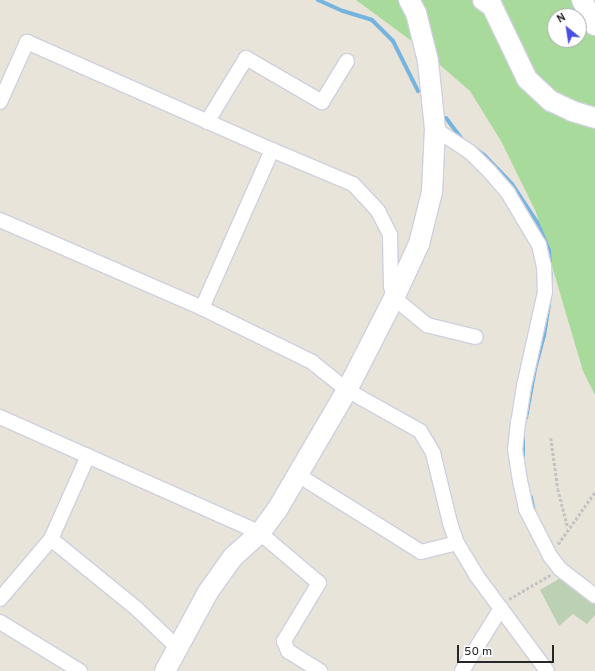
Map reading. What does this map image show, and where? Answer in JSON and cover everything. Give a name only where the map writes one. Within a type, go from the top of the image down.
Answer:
[{"type":"street","points":[[165,671],[208,592],[233,557],[260,533],[277,510],[298,475],[347,390],[394,298],[419,244],[430,200],[435,129],[428,61],[416,13],[409,0]]},
{"type":"street","points":[[483,0],[492,6],[527,79],[551,101],[572,111],[595,118]]},
{"type":"street","points":[[582,0],[595,25]]},
{"type":"street","points":[[0,102],[27,42],[353,184],[378,211],[390,235],[391,286],[394,298],[427,324],[476,337]]},
{"type":"street","points":[[208,122],[246,58],[322,102],[348,61]]},
{"type":"street","points":[[435,129],[470,152],[490,172],[508,193],[539,245],[544,266],[545,292],[524,386],[515,448],[526,509],[544,546],[560,569],[595,596]]},
{"type":"street","points":[[202,308],[272,150]]},
{"type":"street","points":[[0,220],[202,308],[312,362],[347,390],[420,431],[433,453],[450,523],[457,543],[476,575],[547,671]]},
{"type":"street","points":[[0,417],[260,533],[319,583],[284,641],[288,651],[320,671]]},
{"type":"street","points":[[0,598],[52,539],[88,456]]},
{"type":"street","points":[[298,475],[421,552],[457,543]]},
{"type":"street","points":[[52,539],[137,609],[178,648]]},
{"type":"street","points":[[462,671],[501,608]]},
{"type":"street","points":[[0,622],[80,671]]},
{"type":"path","points":[[551,438],[558,489],[568,528],[595,492]]},
{"type":"path","points":[[501,608],[510,598],[560,569]]},
{"type":"green space","points":[[356,0],[595,0],[595,395],[583,371],[536,212],[501,141],[470,91],[417,45]]},
{"type":"green space","points":[[562,577],[595,603],[595,615],[587,624],[573,614],[559,626],[540,590]]},
{"type":"waterway","points":[[318,0],[343,11],[372,20],[393,41],[418,91]]},
{"type":"waterway","points":[[446,118],[462,139]]},
{"type":"waterway","points":[[476,149],[484,155],[512,184],[537,222],[549,250],[550,263]]},
{"type":"waterway","points":[[551,273],[551,292]]},
{"type":"waterway","points":[[526,418],[535,369],[544,336],[549,303]]},
{"type":"waterway","points":[[523,436],[523,460]]},
{"type":"waterway","points":[[531,497],[534,512]]}]
